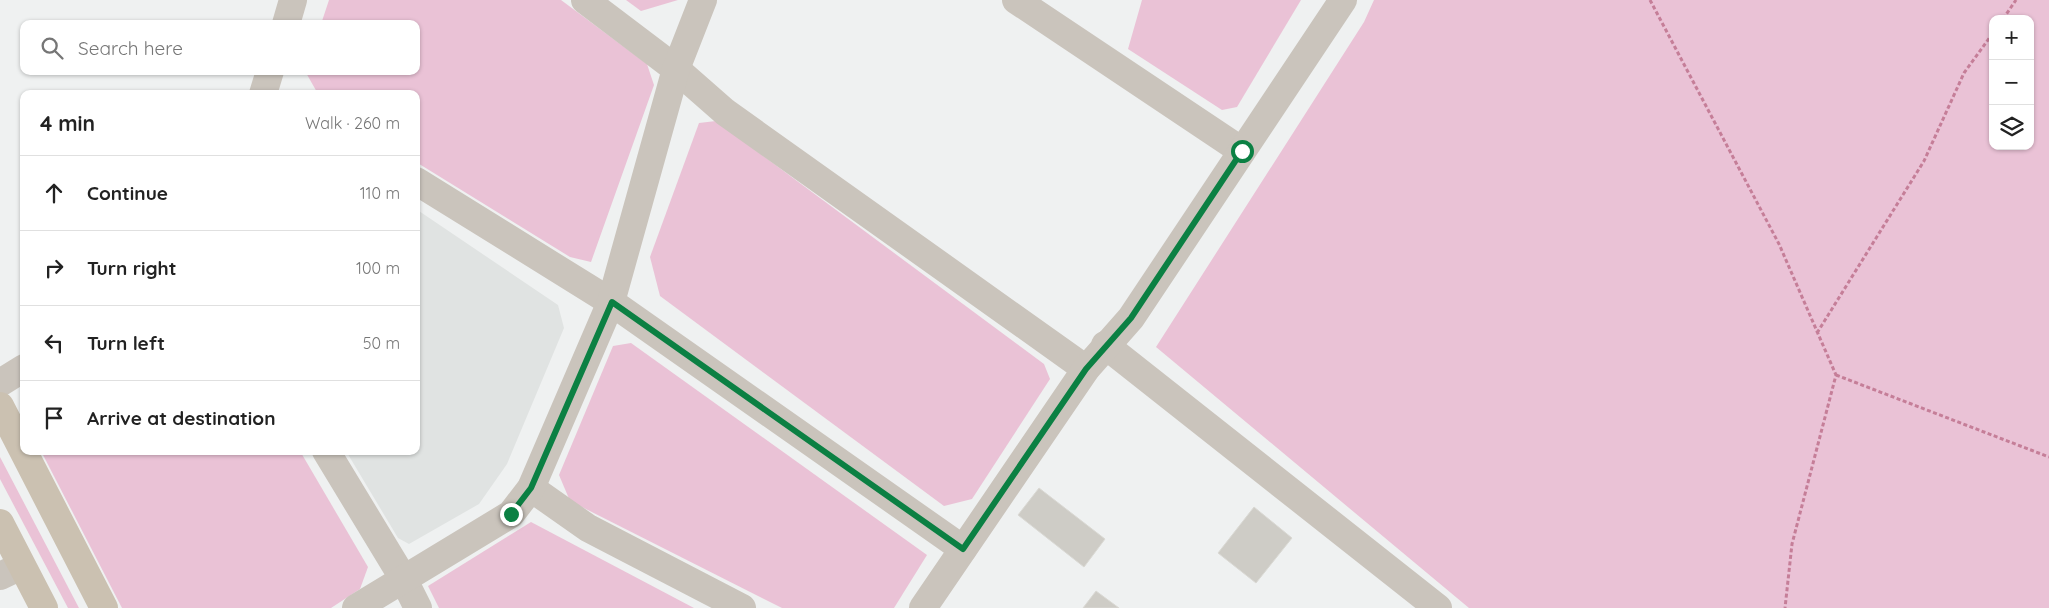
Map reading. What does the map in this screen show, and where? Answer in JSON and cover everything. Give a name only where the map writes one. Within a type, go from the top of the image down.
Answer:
[{"type":"main road","points":[[0,406],[20,445]]},
{"type":"main road","points":[[25,455],[104,608]]},
{"type":"main road","points":[[0,523],[11,571],[44,608]]},
{"type":"street","points":[[287,20],[293,0]]},
{"type":"street","points":[[585,0],[676,69],[725,112],[1086,369]]},
{"type":"street","points":[[356,608],[511,514],[531,488],[612,302],[676,69],[703,0]]},
{"type":"street","points":[[1016,0],[1242,151]]},
{"type":"street","points":[[927,607],[963,549],[1086,369],[1131,318],[1343,0]]},
{"type":"street","points":[[420,183],[612,302],[963,549]]},
{"type":"street","points":[[1106,345],[1438,608]]},
{"type":"street","points":[[0,383],[20,370]]},
{"type":"street","points":[[328,455],[403,578],[418,608]]},
{"type":"street","points":[[531,488],[588,528],[742,608]]},
{"type":"path","points":[[1650,0],[1779,244],[1836,376],[1792,544],[1785,608]]},
{"type":"path","points":[[2006,15],[2016,0]]},
{"type":"path","points":[[1817,333],[1924,161],[1964,73],[1989,39]]},
{"type":"path","points":[[1836,376],[2049,457]]},
{"type":"shaded area","points":[[329,0],[561,0],[647,64],[654,85],[591,262],[570,257],[420,164],[420,90],[316,90],[307,75],[420,75],[420,20],[322,20]]},
{"type":"shaded area","points":[[626,0],[678,0],[641,11]]},
{"type":"shaded area","points":[[1142,0],[1301,0],[1237,107],[1222,110],[1128,49]]},
{"type":"shaded area","points":[[1374,0],[2049,0],[2049,608],[1469,608],[1156,347],[1364,22]]},
{"type":"shaded area","points":[[716,121],[1044,364],[1050,379],[972,499],[944,506],[660,296],[650,257],[699,123]]},
{"type":"shaded area","points":[[420,212],[558,305],[564,328],[507,464],[479,504],[409,544],[398,538],[348,455],[420,455]]},
{"type":"shaded area","points":[[631,343],[927,555],[894,608],[782,608],[570,501],[559,475],[613,346]]},
{"type":"shaded area","points":[[43,455],[302,455],[368,567],[360,589],[331,608],[122,608]]},
{"type":"shaded area","points":[[0,457],[79,608],[68,608],[0,479]]},
{"type":"shaded area","points":[[531,522],[694,608],[439,608],[428,586]]},
{"type":"building","points":[[1039,488],[1105,539],[1084,567],[1018,515]]},
{"type":"building","points":[[1254,507],[1292,538],[1256,583],[1218,553]]},
{"type":"building","points":[[1096,591],[1119,608],[1083,608]]},
{"type":"route","points":[[511,514],[531,488],[612,302],[963,549],[1086,369],[1131,318],[1242,151]]}]
